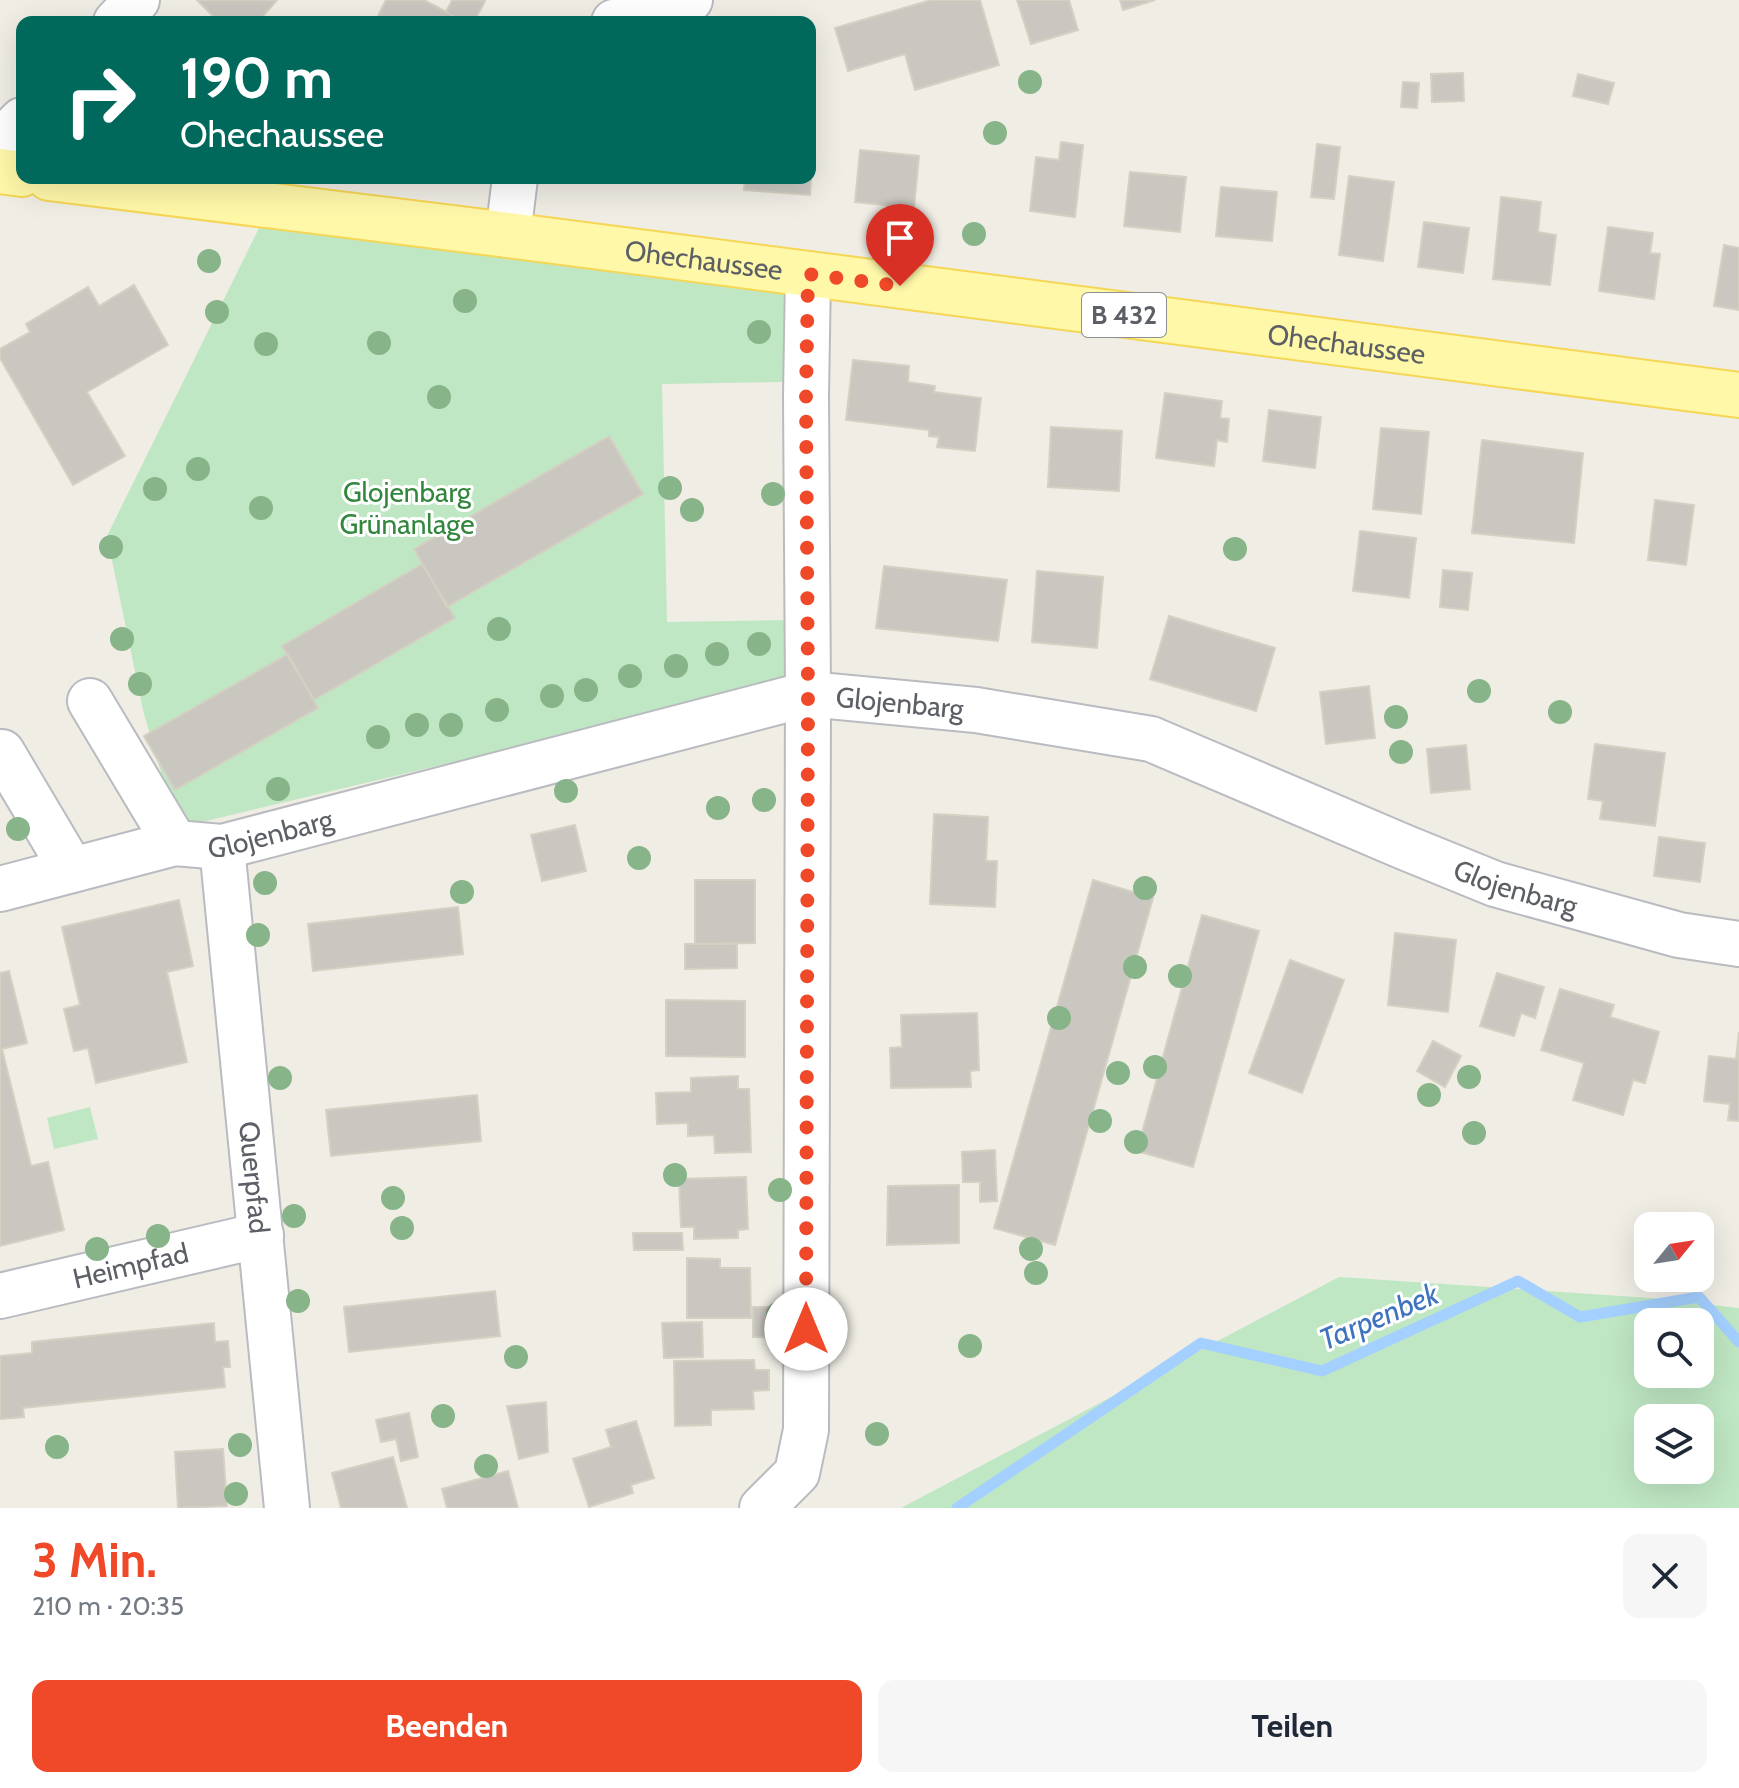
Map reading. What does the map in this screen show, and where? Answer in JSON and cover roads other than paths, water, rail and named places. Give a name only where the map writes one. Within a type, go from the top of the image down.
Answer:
[{"type":"main road","name":"Ohechaussee","points":[[94,184],[1739,395]]},
{"type":"street","points":[[122,16],[137,0]]},
{"type":"street","points":[[635,16],[690,0]]},
{"type":"street","points":[[0,142],[16,126]]},
{"type":"street","points":[[508,235],[514,184]]},
{"type":"street","points":[[762,1508],[797,1473],[806,1430],[808,274]]},
{"type":"street","name":"Glojenbarg","points":[[0,889],[175,843],[222,847],[808,694],[976,710],[1151,739],[1495,884],[1679,935],[1739,944]]},
{"type":"street","points":[[90,701],[175,843]]},
{"type":"street","points":[[2,752],[72,870]]},
{"type":"street","name":"Querpfad","points":[[222,847],[287,1508]]},
{"type":"street","name":"Heimpfad","points":[[0,1296],[261,1235]]},
{"type":"waterway","name":"Tarpenbek","points":[[957,1508],[1201,1343],[1322,1371],[1518,1281],[1580,1317],[1699,1297],[1739,1342]]},
{"type":"park label","name":"Glojenbarg Grünanlage","points":[[407,508]]}]
